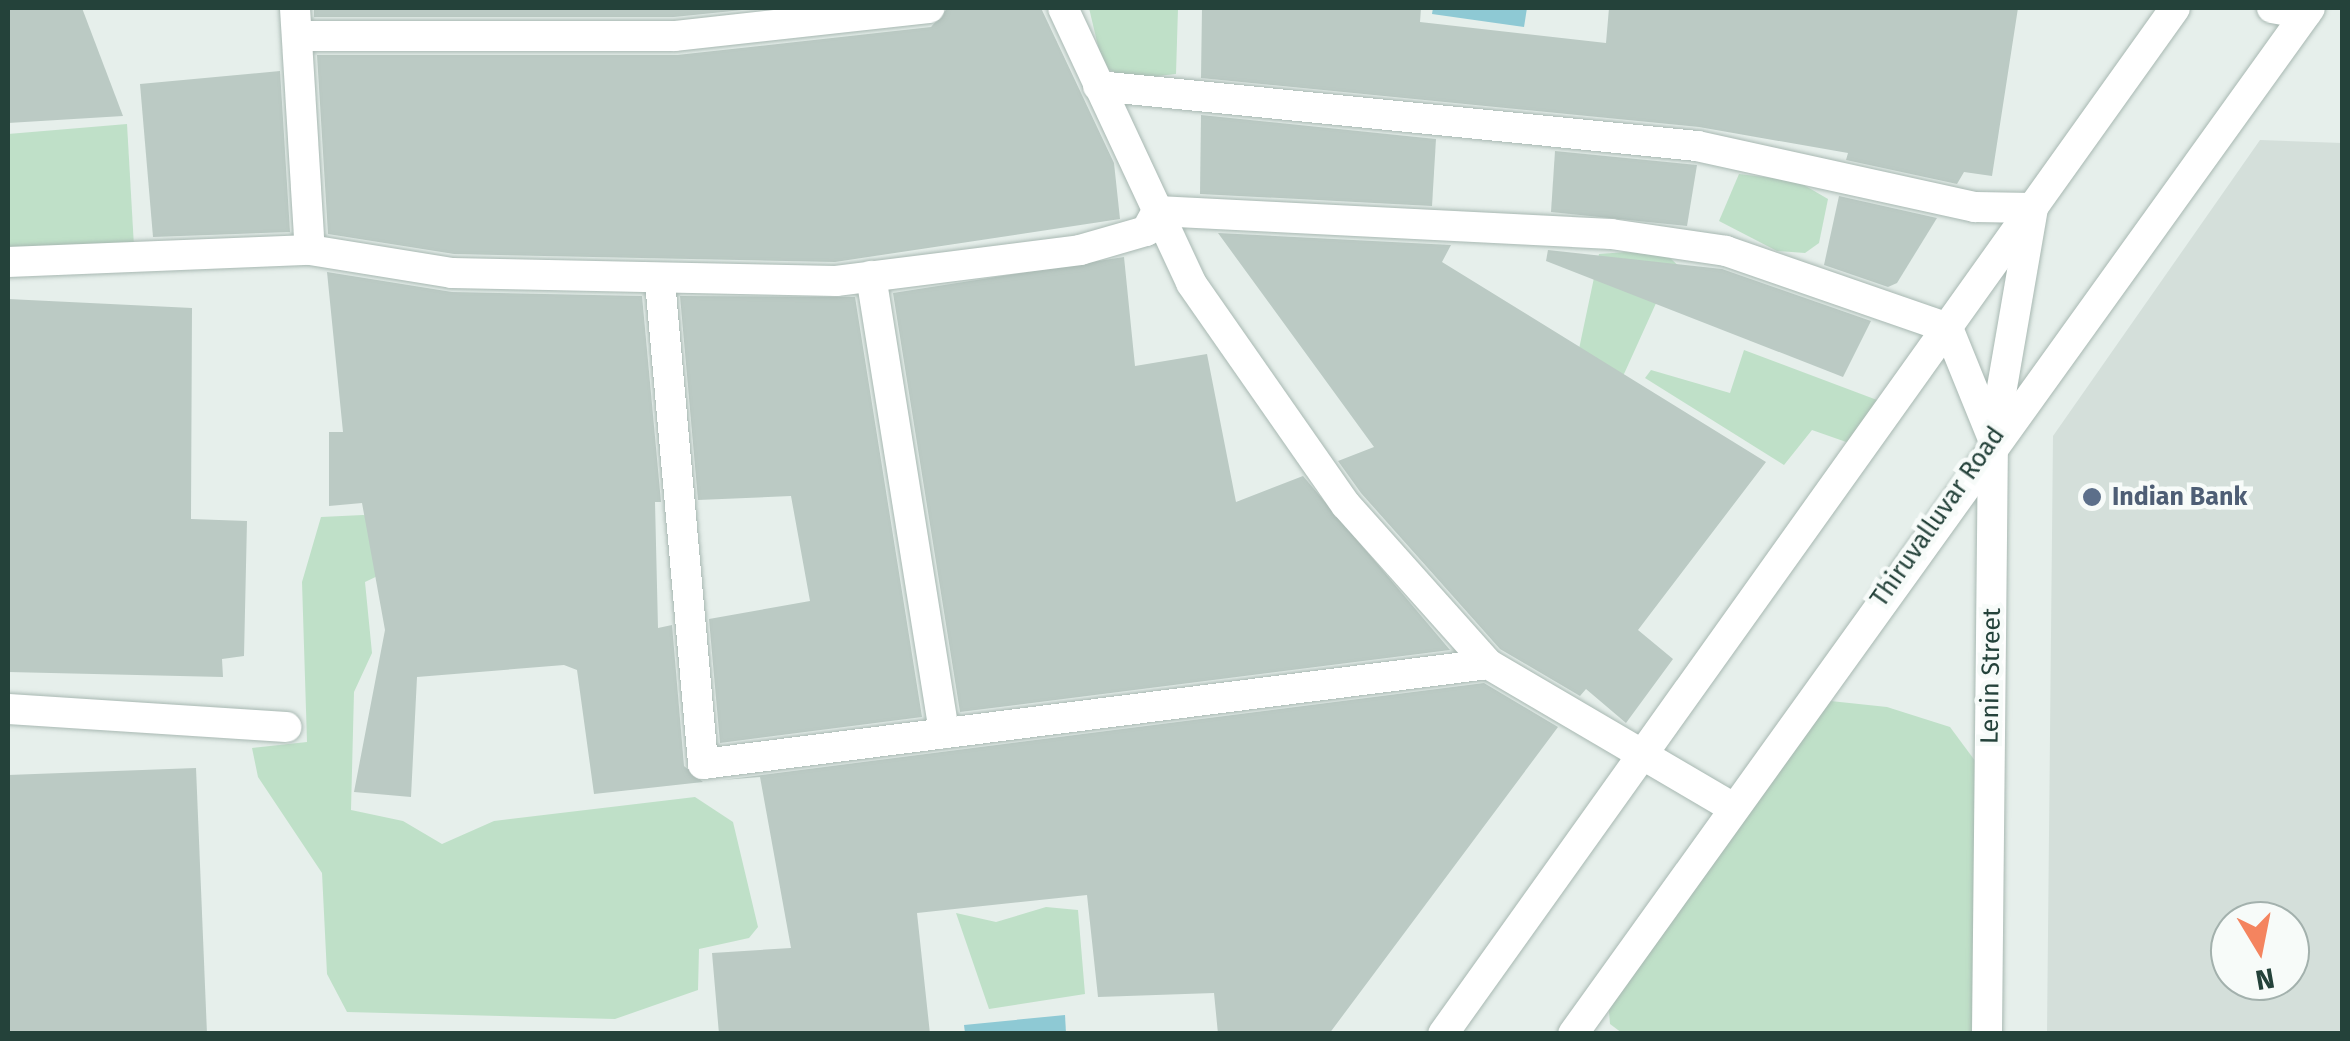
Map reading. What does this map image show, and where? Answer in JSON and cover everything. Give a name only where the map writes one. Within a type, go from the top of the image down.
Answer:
[{"type":"street","points":[[310,250],[296,22],[674,36],[928,8]]},
{"type":"street","points":[[1063,8],[1191,283],[1346,505],[1488,664],[1732,806]]},
{"type":"street","points":[[1443,1034],[1639,754],[2175,8]]},
{"type":"street","points":[[2272,8],[2308,11]]},
{"type":"street","name":"Thiruvalluvar Road","points":[[1573,1034],[1993,439],[2308,11]]},
{"type":"street","points":[[1098,86],[1697,146],[1975,207],[2033,208]]},
{"type":"street","points":[[1993,439],[2033,208]]},
{"type":"street","points":[[8,262],[310,250],[452,273],[660,280],[870,276],[1080,250],[1146,231],[1157,211]]},
{"type":"street","points":[[1157,211],[1611,234],[1726,251],[1948,328]]},
{"type":"street","points":[[870,276],[944,733]]},
{"type":"street","points":[[660,280],[702,764],[1488,664]]},
{"type":"street","name":"Lenin Street","points":[[1948,328],[1993,439],[1988,1034]]},
{"type":"street","points":[[8,709],[286,727]]},
{"type":"shaded area","points":[[2260,140],[2342,143],[2342,1033],[2047,1033],[2053,436]]},
{"type":"green space","points":[[1089,8],[1178,8],[1176,74],[1131,79],[1103,67]]},
{"type":"green space","points":[[127,124],[134,247],[8,248],[8,134]]},
{"type":"green space","points":[[1739,174],[1797,181],[1828,199],[1819,243],[1805,253],[1777,251],[1719,221]]},
{"type":"green space","points":[[1599,254],[1668,256],[1685,272],[1662,290],[1619,385],[1579,349]]},
{"type":"green space","points":[[1744,350],[1885,403],[1849,443],[1812,430],[1784,465],[1645,378],[1651,370],[1730,393]]},
{"type":"green space","points":[[363,515],[437,523],[430,551],[365,582],[372,653],[354,692],[351,810],[403,821],[442,844],[494,821],[695,797],[733,822],[758,927],[749,938],[699,949],[698,990],[615,1019],[347,1012],[327,974],[322,873],[258,777],[252,748],[307,742],[302,582],[321,517]]},
{"type":"green space","points":[[1821,700],[1887,707],[1950,727],[1990,781],[1986,1033],[1622,1033],[1610,1024],[1607,986]]},
{"type":"green space","points":[[1046,907],[1078,910],[1085,994],[989,1009],[956,913],[996,922]]},
{"type":"water","points":[[1433,8],[1527,8],[1524,27],[1432,14]]},
{"type":"water","points":[[1065,1015],[1066,1033],[965,1033],[964,1025]]},
{"type":"building","points":[[8,8],[82,8],[123,116],[8,123]]},
{"type":"building","points":[[314,8],[762,8],[674,17],[314,17]]},
{"type":"building","points":[[948,8],[1041,8],[1114,163],[1120,219],[835,262],[454,254],[328,234],[317,55],[677,55],[931,27]]},
{"type":"building","points":[[1202,8],[1421,8],[1420,22],[1606,43],[1609,8],[2018,8],[1992,176],[1964,172],[1957,184],[1846,160],[1848,153],[1699,127],[1201,78]]},
{"type":"building","points":[[280,71],[290,232],[153,237],[140,84]]},
{"type":"building","points":[[1201,115],[1436,139],[1432,206],[1200,194]]},
{"type":"building","points":[[1555,151],[1697,165],[1687,226],[1551,212]]},
{"type":"building","points":[[1839,196],[1937,218],[1897,283],[1888,287],[1824,265]]},
{"type":"building","points":[[1218,233],[1451,245],[1442,262],[1766,462],[1638,630],[1673,659],[1626,723],[1586,689],[1580,696],[1500,649],[1361,493],[1338,461],[1374,447]]},
{"type":"building","points":[[1548,250],[1722,269],[1871,321],[1843,377],[1546,261]]},
{"type":"building","points":[[1124,257],[1135,366],[1207,354],[1236,502],[1303,476],[1450,650],[960,712],[893,293]]},
{"type":"building","points":[[327,272],[452,292],[642,296],[661,502],[655,502],[658,628],[672,625],[684,766],[703,782],[594,794],[577,670],[564,665],[417,677],[411,797],[354,792],[385,630],[362,503],[329,506],[329,432],[343,432]]},
{"type":"building","points":[[680,296],[855,297],[922,717],[720,743],[709,619],[810,601],[791,496],[698,500]]},
{"type":"building","points":[[8,299],[192,308],[191,519],[247,521],[244,656],[222,659],[223,677],[8,672]]},
{"type":"building","points":[[1484,683],[1558,727],[1329,1034],[1218,1034],[1214,993],[1098,997],[1087,895],[917,913],[930,1034],[719,1034],[712,953],[791,948],[760,777],[722,780]]},
{"type":"building","points":[[196,768],[207,1034],[8,1034],[8,775]]},
{"type":"place","name":"Indian Bank","points":[[2092,497]]}]
